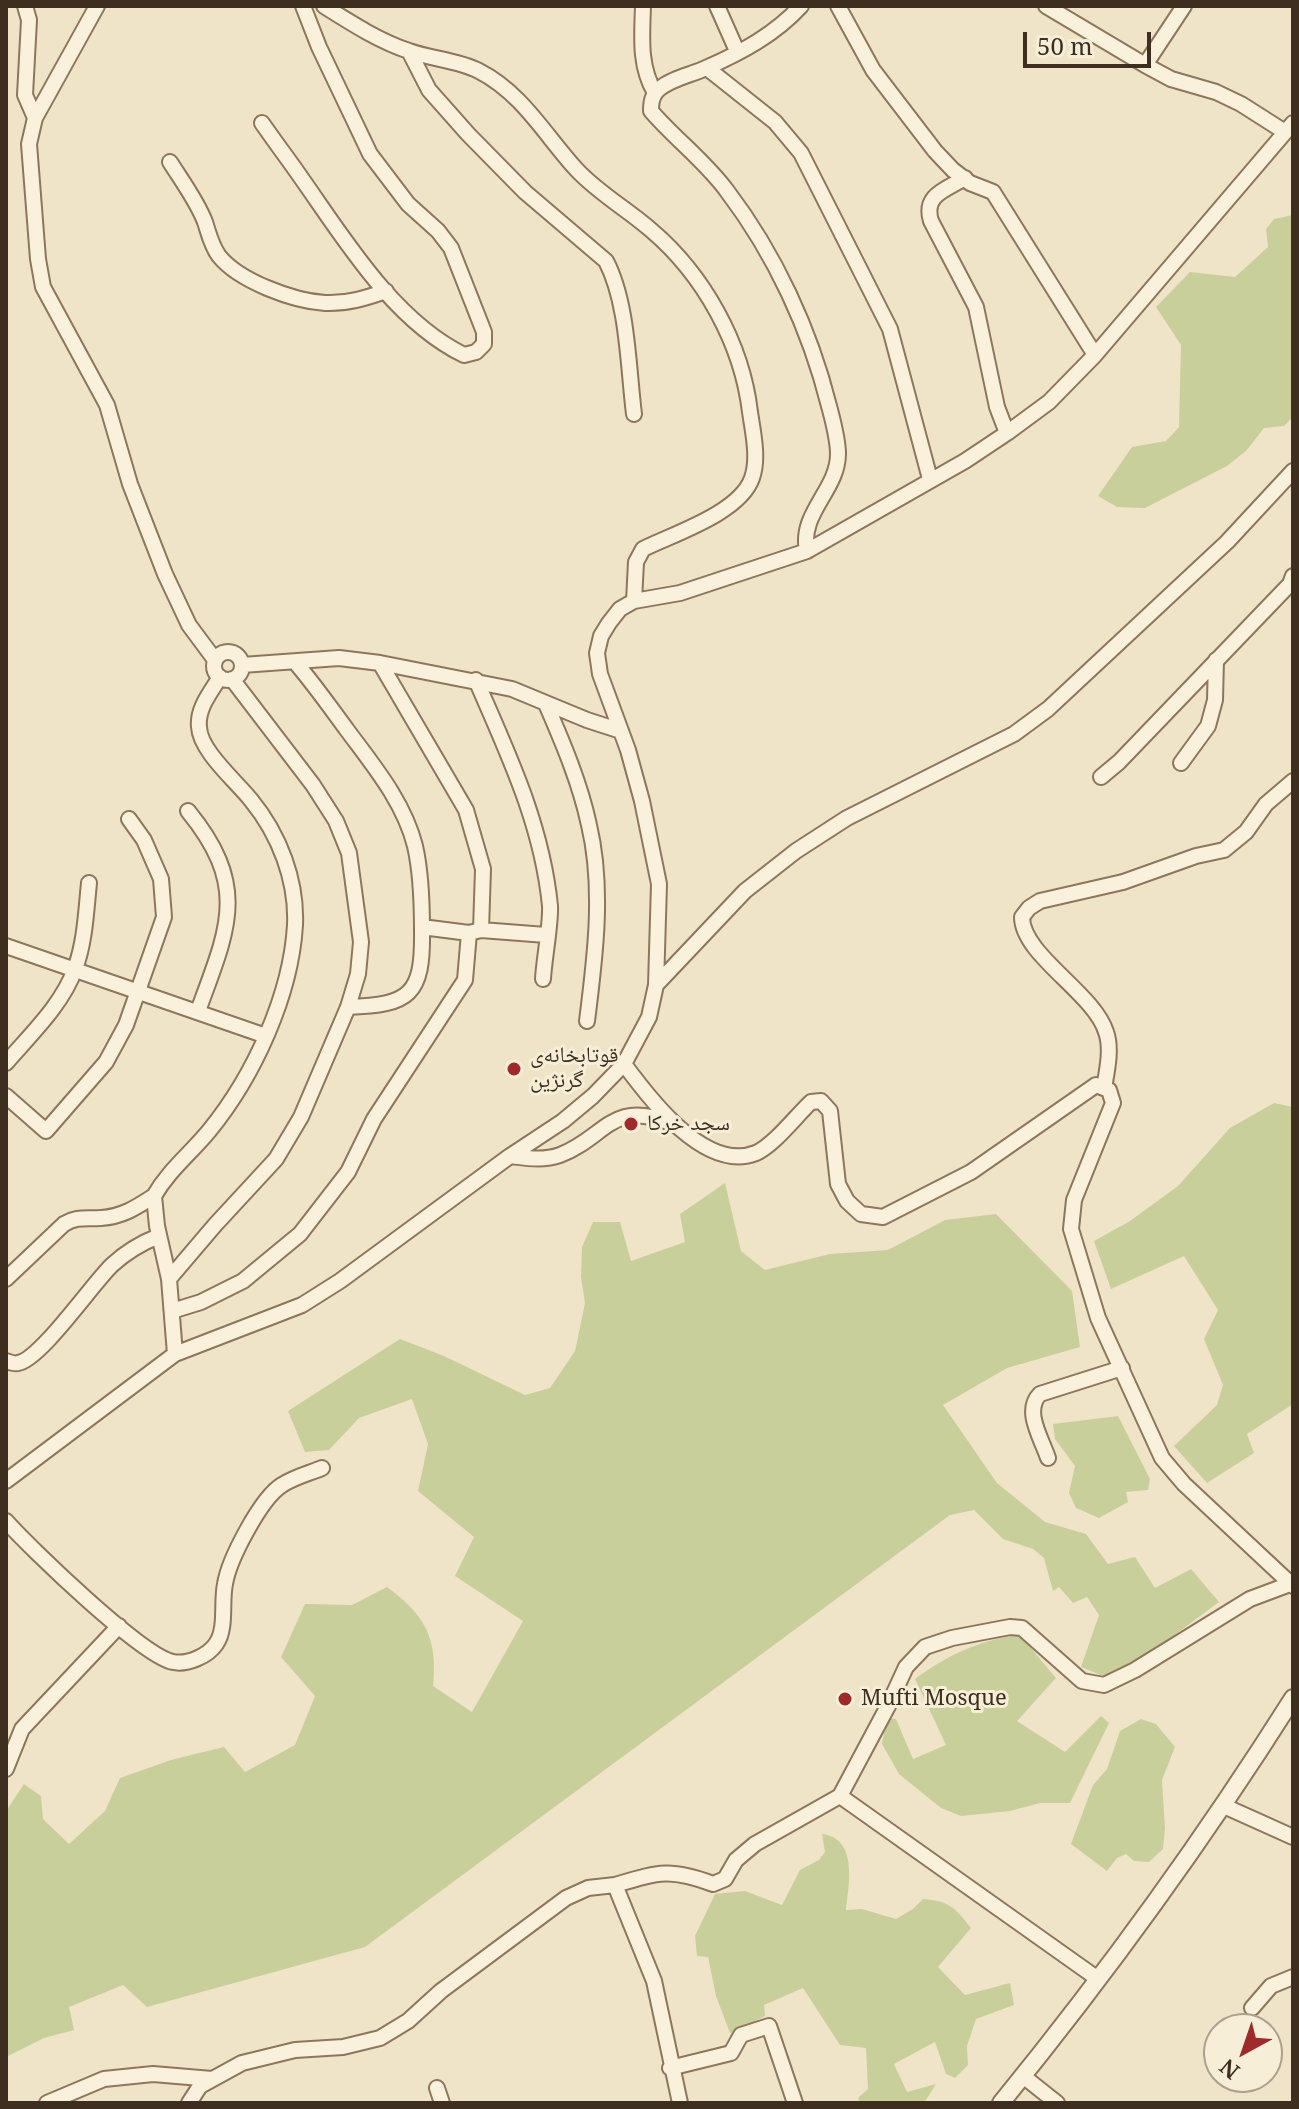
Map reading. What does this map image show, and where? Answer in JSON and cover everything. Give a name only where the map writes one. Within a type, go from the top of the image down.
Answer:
[{"type":"street","points":[[25,6],[29,20],[25,95],[35,118]]},
{"type":"street","points":[[97,6],[35,118],[29,144],[43,287],[107,405],[130,484],[165,574],[189,625],[215,660]]},
{"type":"street","points":[[262,123],[352,254],[386,291],[446,347],[464,355],[476,352],[484,344],[484,332],[451,248],[438,231],[408,204],[370,154],[303,6]]},
{"type":"street","points":[[324,6],[363,30],[409,51],[478,69],[516,95],[578,172],[651,229],[679,257],[715,309],[738,357],[749,403],[755,454],[752,479],[742,496],[724,510],[643,549],[636,562],[634,601]]},
{"type":"street","points":[[643,6],[645,77],[655,93]]},
{"type":"street","points":[[717,6],[737,51]]},
{"type":"street","points":[[801,6],[783,26],[767,37],[707,68],[675,80],[655,93],[651,111],[727,190],[753,230],[800,318],[823,381],[838,454],[836,469],[808,521],[804,537],[807,551]]},
{"type":"street","points":[[838,6],[873,70],[935,151],[965,178],[993,192],[1095,355]]},
{"type":"street","points":[[6,1481],[175,1354],[302,1305],[340,1281],[510,1156],[563,1121],[624,1064],[649,1017],[656,985],[659,884],[642,801],[600,674],[597,653],[601,636],[609,623],[620,609],[634,601],[680,593],[807,551],[965,461],[1007,433],[1049,402],[1095,355],[1289,128],[1216,92],[1171,79],[1046,6]]},
{"type":"street","points":[[1145,65],[1184,6]]},
{"type":"street","points":[[409,51],[429,90],[468,134],[525,192],[606,261],[621,307],[634,414]]},
{"type":"street","points":[[707,68],[775,122],[801,153],[890,329],[930,479]]},
{"type":"street","points":[[170,162],[204,220],[220,257],[259,284],[288,296],[325,303],[359,300],[386,291]]},
{"type":"street","points":[[965,178],[931,200],[928,208],[931,221],[976,307],[997,407],[1007,433]]},
{"type":"street","points":[[656,985],[745,891],[796,851],[847,818],[1014,734],[1048,709],[1227,542],[1293,471]]},
{"type":"street","points":[[1101,777],[1290,584],[1293,576]]},
{"type":"street","points":[[6,1279],[74,1218],[116,1216],[154,1196],[172,1169],[208,1132],[229,1104],[247,1076],[266,1036],[282,991],[292,948],[294,899],[290,877],[270,826],[200,735],[200,713],[226,678],[239,674],[242,665],[238,656],[230,653],[221,654],[215,660],[214,669],[226,678],[313,785],[336,821],[349,853],[361,942],[358,974],[348,1007],[301,1117],[276,1159],[169,1279]]},
{"type":"street","points":[[242,665],[339,658],[380,663],[512,689],[621,731]]},
{"type":"street","points":[[1181,763],[1208,726],[1215,700],[1216,660]]},
{"type":"street","points":[[295,662],[383,777],[415,845],[422,927],[422,960],[417,982],[405,997],[379,1006],[348,1007]]},
{"type":"street","points":[[172,1311],[201,1302],[243,1281],[300,1234],[348,1172],[374,1119],[465,980],[483,869],[466,810],[380,663]]},
{"type":"street","points":[[476,680],[525,792],[539,838],[550,910],[543,979]]},
{"type":"street","points":[[546,704],[565,748],[590,828],[596,917],[587,1021]]},
{"type":"street","points":[[1104,1088],[1108,1067],[1107,1033],[1097,1014],[1031,941],[1022,928],[1022,917],[1040,901],[1123,882],[1196,856],[1224,850],[1246,832],[1266,804],[1293,781]]},
{"type":"street","points":[[188,811],[209,838],[228,885],[228,916],[198,1011]]},
{"type":"street","points":[[6,1096],[46,1131],[106,1062],[126,1025],[164,917],[161,879],[144,840],[129,819]]},
{"type":"street","points":[[6,1063],[53,1010],[75,970],[85,928],[89,883]]},
{"type":"street","points":[[422,927],[546,935]]},
{"type":"street","points":[[6,946],[266,1036]]},
{"type":"street","points":[[189,2103],[200,2086],[242,2063],[295,2050],[343,2047],[380,2038],[408,2021],[441,1991],[566,1898],[588,1888],[615,1885],[647,1875],[680,1872],[713,1884],[725,1879],[736,1860],[755,1844],[840,1796],[906,1667],[925,1647],[995,1629],[1022,1628],[1082,1681],[1104,1685],[1135,1670],[1250,1599],[1292,1585],[1184,1484],[1162,1458],[1098,1318],[1071,1229],[1074,1200],[1113,1103],[1109,1090],[1096,1085],[971,1172],[883,1217],[861,1214],[842,1193],[838,1184],[830,1111],[821,1101],[811,1102],[765,1148],[753,1154],[731,1156],[688,1136],[674,1124],[651,1101],[624,1064]]},
{"type":"street","points":[[510,1156],[537,1160],[560,1155],[616,1119],[628,1115],[658,1118],[674,1124]]},
{"type":"street","points":[[154,1196],[169,1279],[175,1354]]},
{"type":"street","points":[[6,1361],[17,1364],[26,1360],[125,1253],[159,1236]]},
{"type":"street","points":[[1048,1458],[1031,1410],[1033,1401],[1040,1394],[1122,1368]]},
{"type":"street","points":[[6,1521],[119,1626],[155,1656],[175,1663],[200,1658],[217,1643],[225,1584],[237,1553],[262,1507],[281,1485],[322,1468]]},
{"type":"street","points":[[6,1769],[28,1721],[119,1626]]},
{"type":"street","points":[[1001,2103],[1098,1979],[1224,1806],[1293,1698]]},
{"type":"street","points":[[840,1796],[1098,1979]]},
{"type":"street","points":[[1224,1806],[1293,1837]]},
{"type":"street","points":[[615,1885],[654,1981],[670,2068],[680,2103]]},
{"type":"street","points":[[1252,2008],[1271,1986],[1293,1977]]},
{"type":"street","points":[[670,2068],[731,2053],[741,2035],[769,2026],[795,2103]]},
{"type":"street","points":[[47,2103],[104,2079],[153,2074],[213,2079]]},
{"type":"street","points":[[1023,2076],[1057,2103]]},
{"type":"green space","points":[[1293,215],[1293,417],[1284,426],[1264,428],[1246,451],[1227,466],[1145,508],[1117,507],[1098,496],[1132,447],[1166,441],[1179,427],[1181,345],[1156,307],[1190,272],[1235,277],[1268,247],[1266,229],[1274,219]]},
{"type":"green space","points":[[1274,1103],[1293,1107],[1293,1404],[1247,1434],[1254,1453],[1207,1483],[1174,1446],[1217,1405],[1223,1385],[1204,1339],[1218,1310],[1184,1256],[1111,1289],[1094,1241],[1130,1221],[1178,1186],[1230,1128]]},
{"type":"green space","points":[[725,1183],[741,1251],[765,1270],[830,1254],[888,1250],[945,1220],[996,1214],[1072,1291],[1080,1347],[1007,1368],[943,1405],[997,1483],[1045,1522],[1086,1534],[1108,1564],[1135,1557],[1155,1588],[1191,1569],[1219,1602],[1134,1665],[1103,1676],[1081,1667],[1099,1615],[1087,1597],[1073,1603],[1059,1587],[1053,1591],[1044,1558],[1033,1549],[1003,1539],[974,1510],[950,1515],[365,1947],[147,2007],[123,1985],[69,2007],[74,2030],[44,2038],[6,2057],[6,1811],[24,1784],[41,1796],[43,1819],[69,1844],[105,1811],[120,1778],[171,1760],[224,1747],[245,1772],[295,1745],[315,1696],[281,1657],[305,1604],[352,1605],[387,1587],[411,1608],[426,1629],[433,1654],[433,1686],[472,1712],[523,1621],[455,1576],[474,1537],[418,1491],[428,1444],[412,1399],[359,1418],[329,1450],[305,1452],[288,1411],[400,1339],[444,1356],[525,1395],[550,1388],[575,1351],[585,1303],[581,1277],[582,1247],[593,1222],[620,1222],[631,1261],[685,1242],[680,1214]]},
{"type":"green space","points":[[1118,1416],[1150,1479],[1148,1490],[1126,1492],[1128,1502],[1099,1518],[1076,1508],[1069,1493],[1075,1466],[1055,1439],[1053,1424]]},
{"type":"green space","points":[[1020,1635],[1056,1678],[1017,1721],[1065,1752],[1101,1716],[1109,1723],[1070,1803],[1040,1803],[1010,1811],[961,1816],[941,1808],[899,1774],[882,1744],[887,1718],[896,1719],[913,1759],[946,1745],[915,1679],[964,1650]]},
{"type":"green space","points":[[1141,1719],[1156,1724],[1175,1747],[1162,1780],[1163,1849],[1149,1862],[1134,1861],[1126,1854],[1117,1858],[1107,1871],[1071,1844],[1093,1785],[1107,1769],[1120,1731]]},
{"type":"green space","points":[[822,1834],[833,1837],[846,1853],[849,1876],[846,1910],[862,1909],[896,1919],[923,1899],[946,1904],[971,1928],[938,1967],[965,1995],[1010,1983],[1014,2005],[976,2019],[967,2046],[968,2065],[955,2078],[946,2074],[935,2042],[894,2064],[907,2092],[936,2084],[924,2103],[860,2103],[858,2098],[868,2089],[866,2048],[840,2045],[803,1988],[764,2005],[765,2016],[755,2021],[755,2027],[730,2033],[716,1996],[708,1957],[697,1956],[695,1936],[715,1894],[745,1891],[782,1905],[800,1870],[819,1860],[825,1852]]},
{"type":"place","name":"قوتابخانەی گرنژین","points":[[514,1069]]},
{"type":"place","name":"سجد خركا","points":[[631,1124]]},
{"type":"place","name":"Mufti Mosque","points":[[845,1699]]}]
